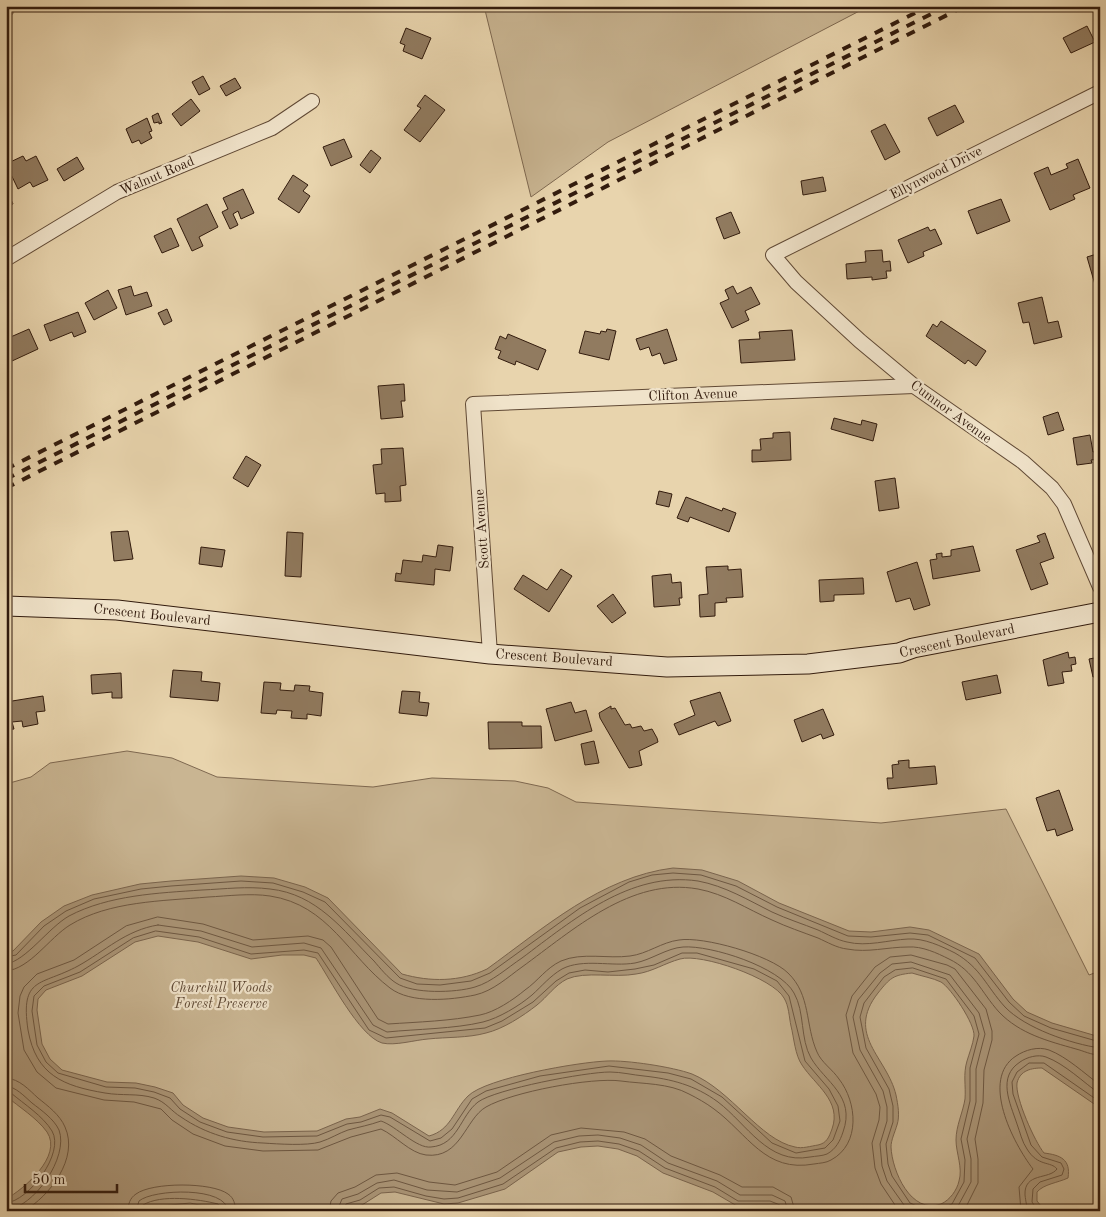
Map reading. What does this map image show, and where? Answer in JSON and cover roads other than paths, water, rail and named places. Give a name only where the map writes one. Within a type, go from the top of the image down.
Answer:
[{"type":"street","points":[[6,10],[10,6]]},
{"type":"street","name":"Ellynwood Drive","points":[[773,255],[1100,92]]},
{"type":"street","name":"Walnut Road","points":[[6,259],[117,192],[272,128],[312,101]]},
{"type":"street","name":"Cumnor Avenue","points":[[773,255],[796,282],[836,320],[914,386],[1022,462],[1055,492],[1064,504],[1100,587]]},
{"type":"street","name":"Clifton Avenue","points":[[473,404],[914,386]]},
{"type":"street","name":"Scott Avenue","points":[[473,404],[490,654]]},
{"type":"street","name":"Crescent Boulevard","points":[[6,606],[135,612],[490,654],[667,667],[808,664],[899,653],[912,648],[1100,612]]},
{"type":"water","points":[[673,868],[702,870],[738,881],[779,903],[849,931],[871,932],[910,927],[929,930],[979,954],[1013,999],[1027,1012],[1052,1023],[1100,1037],[1100,1108],[1042,1068],[1030,1069],[1021,1075],[1017,1083],[1022,1109],[1040,1147],[1044,1153],[1063,1159],[1068,1166],[1068,1178],[1047,1185],[1037,1192],[1037,1201],[1045,1211],[781,1211],[770,1206],[737,1206],[713,1192],[663,1173],[637,1156],[618,1149],[598,1146],[581,1147],[558,1152],[505,1189],[458,1203],[444,1204],[395,1192],[381,1193],[362,1205],[340,1211],[228,1211],[190,1203],[151,1207],[143,1211],[6,1211],[6,1199],[31,1180],[46,1161],[51,1141],[47,1132],[38,1122],[6,1096],[6,953],[13,951],[41,922],[64,906],[92,895],[140,884],[241,876],[274,878],[305,887],[328,898],[402,974],[413,977],[445,979],[466,976],[487,969],[574,906],[622,882],[647,873]],"holes":[[[158,936],[198,942],[251,959],[282,955],[304,955],[316,958],[346,1006],[364,1030],[373,1038],[387,1044],[472,1036],[492,1031],[526,1013],[567,979],[582,975],[636,974],[680,959],[690,958],[719,963],[752,975],[777,990],[784,998],[800,1061],[826,1094],[833,1110],[832,1129],[827,1139],[821,1144],[804,1148],[782,1143],[757,1125],[720,1091],[706,1081],[684,1071],[626,1062],[607,1061],[576,1064],[534,1072],[493,1083],[478,1089],[468,1096],[447,1125],[429,1136],[392,1113],[380,1109],[360,1117],[346,1119],[317,1131],[264,1132],[228,1127],[203,1118],[183,1105],[173,1093],[136,1083],[107,1082],[62,1070],[50,1059],[42,1044],[37,1010],[38,999],[46,990],[82,976],[135,942]],[[912,973],[941,982],[945,986],[967,1015],[974,1036],[966,1066],[965,1099],[956,1135],[960,1171],[959,1181],[955,1191],[947,1200],[941,1204],[930,1206],[912,1197],[905,1189],[895,1168],[891,1147],[898,1118],[896,1095],[891,1081],[871,1046],[867,1034],[866,1021],[869,1008],[878,993],[892,978]]]},
{"type":"railway","points":[[6,469],[929,6]]},
{"type":"railway","points":[[6,479],[947,6]]},
{"type":"railway","points":[[6,488],[965,6]]},
{"type":"park label","name":"Churchill Woods Forest Preserve","points":[[221,996]]}]
